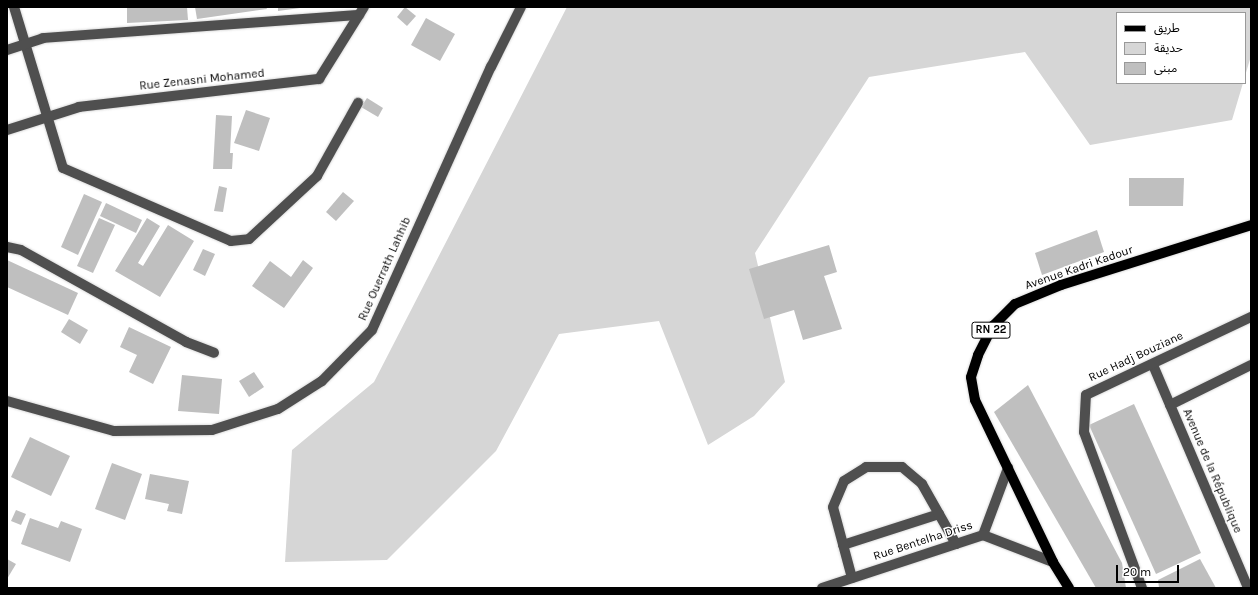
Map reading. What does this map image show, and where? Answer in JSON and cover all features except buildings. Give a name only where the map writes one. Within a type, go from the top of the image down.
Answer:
[{"type":"main road","name":"Avenue Kadri Kadour","points":[[1069,588],[1053,562],[975,400],[971,377],[978,355],[999,320],[1016,304],[1061,285],[1251,225]]},
{"type":"street","points":[[14,7],[46,117],[63,168],[230,241],[249,239],[317,176],[358,103]]},
{"type":"street","name":"Rue Ouerrath Lahhib","points":[[7,401],[114,431],[212,430],[278,409],[322,381],[372,330],[490,67],[521,7]]},
{"type":"street","points":[[7,50],[43,38],[362,11]]},
{"type":"street","name":"Rue Zenasni Mohamed","points":[[7,130],[79,107],[319,79],[362,11]]},
{"type":"street","points":[[7,247],[21,250],[186,342],[214,353]]},
{"type":"street","name":"Rue Hadj Bouziane","points":[[1142,588],[1084,432],[1086,395],[1153,365],[1251,317]]},
{"type":"street","name":"Avenue de la République","points":[[1153,365],[1248,588]]},
{"type":"street","points":[[1170,405],[1251,365]]},
{"type":"street","points":[[852,578],[833,507],[844,481],[866,467],[902,467],[922,484],[956,544]]},
{"type":"street","points":[[983,535],[1008,468]]},
{"type":"street","points":[[843,545],[939,514]]},
{"type":"street","name":"Rue Bentelha Driss","points":[[822,588],[983,535],[1053,562]]},
{"type":"green space","points":[[567,7],[1251,7],[1251,56],[1246,73],[1246,12],[1116,12],[1116,84],[1243,84],[1232,120],[1090,145],[1025,52],[869,77],[755,253],[785,382],[754,416],[708,445],[659,321],[559,334],[496,451],[387,560],[285,562],[292,450],[374,382]]}]
